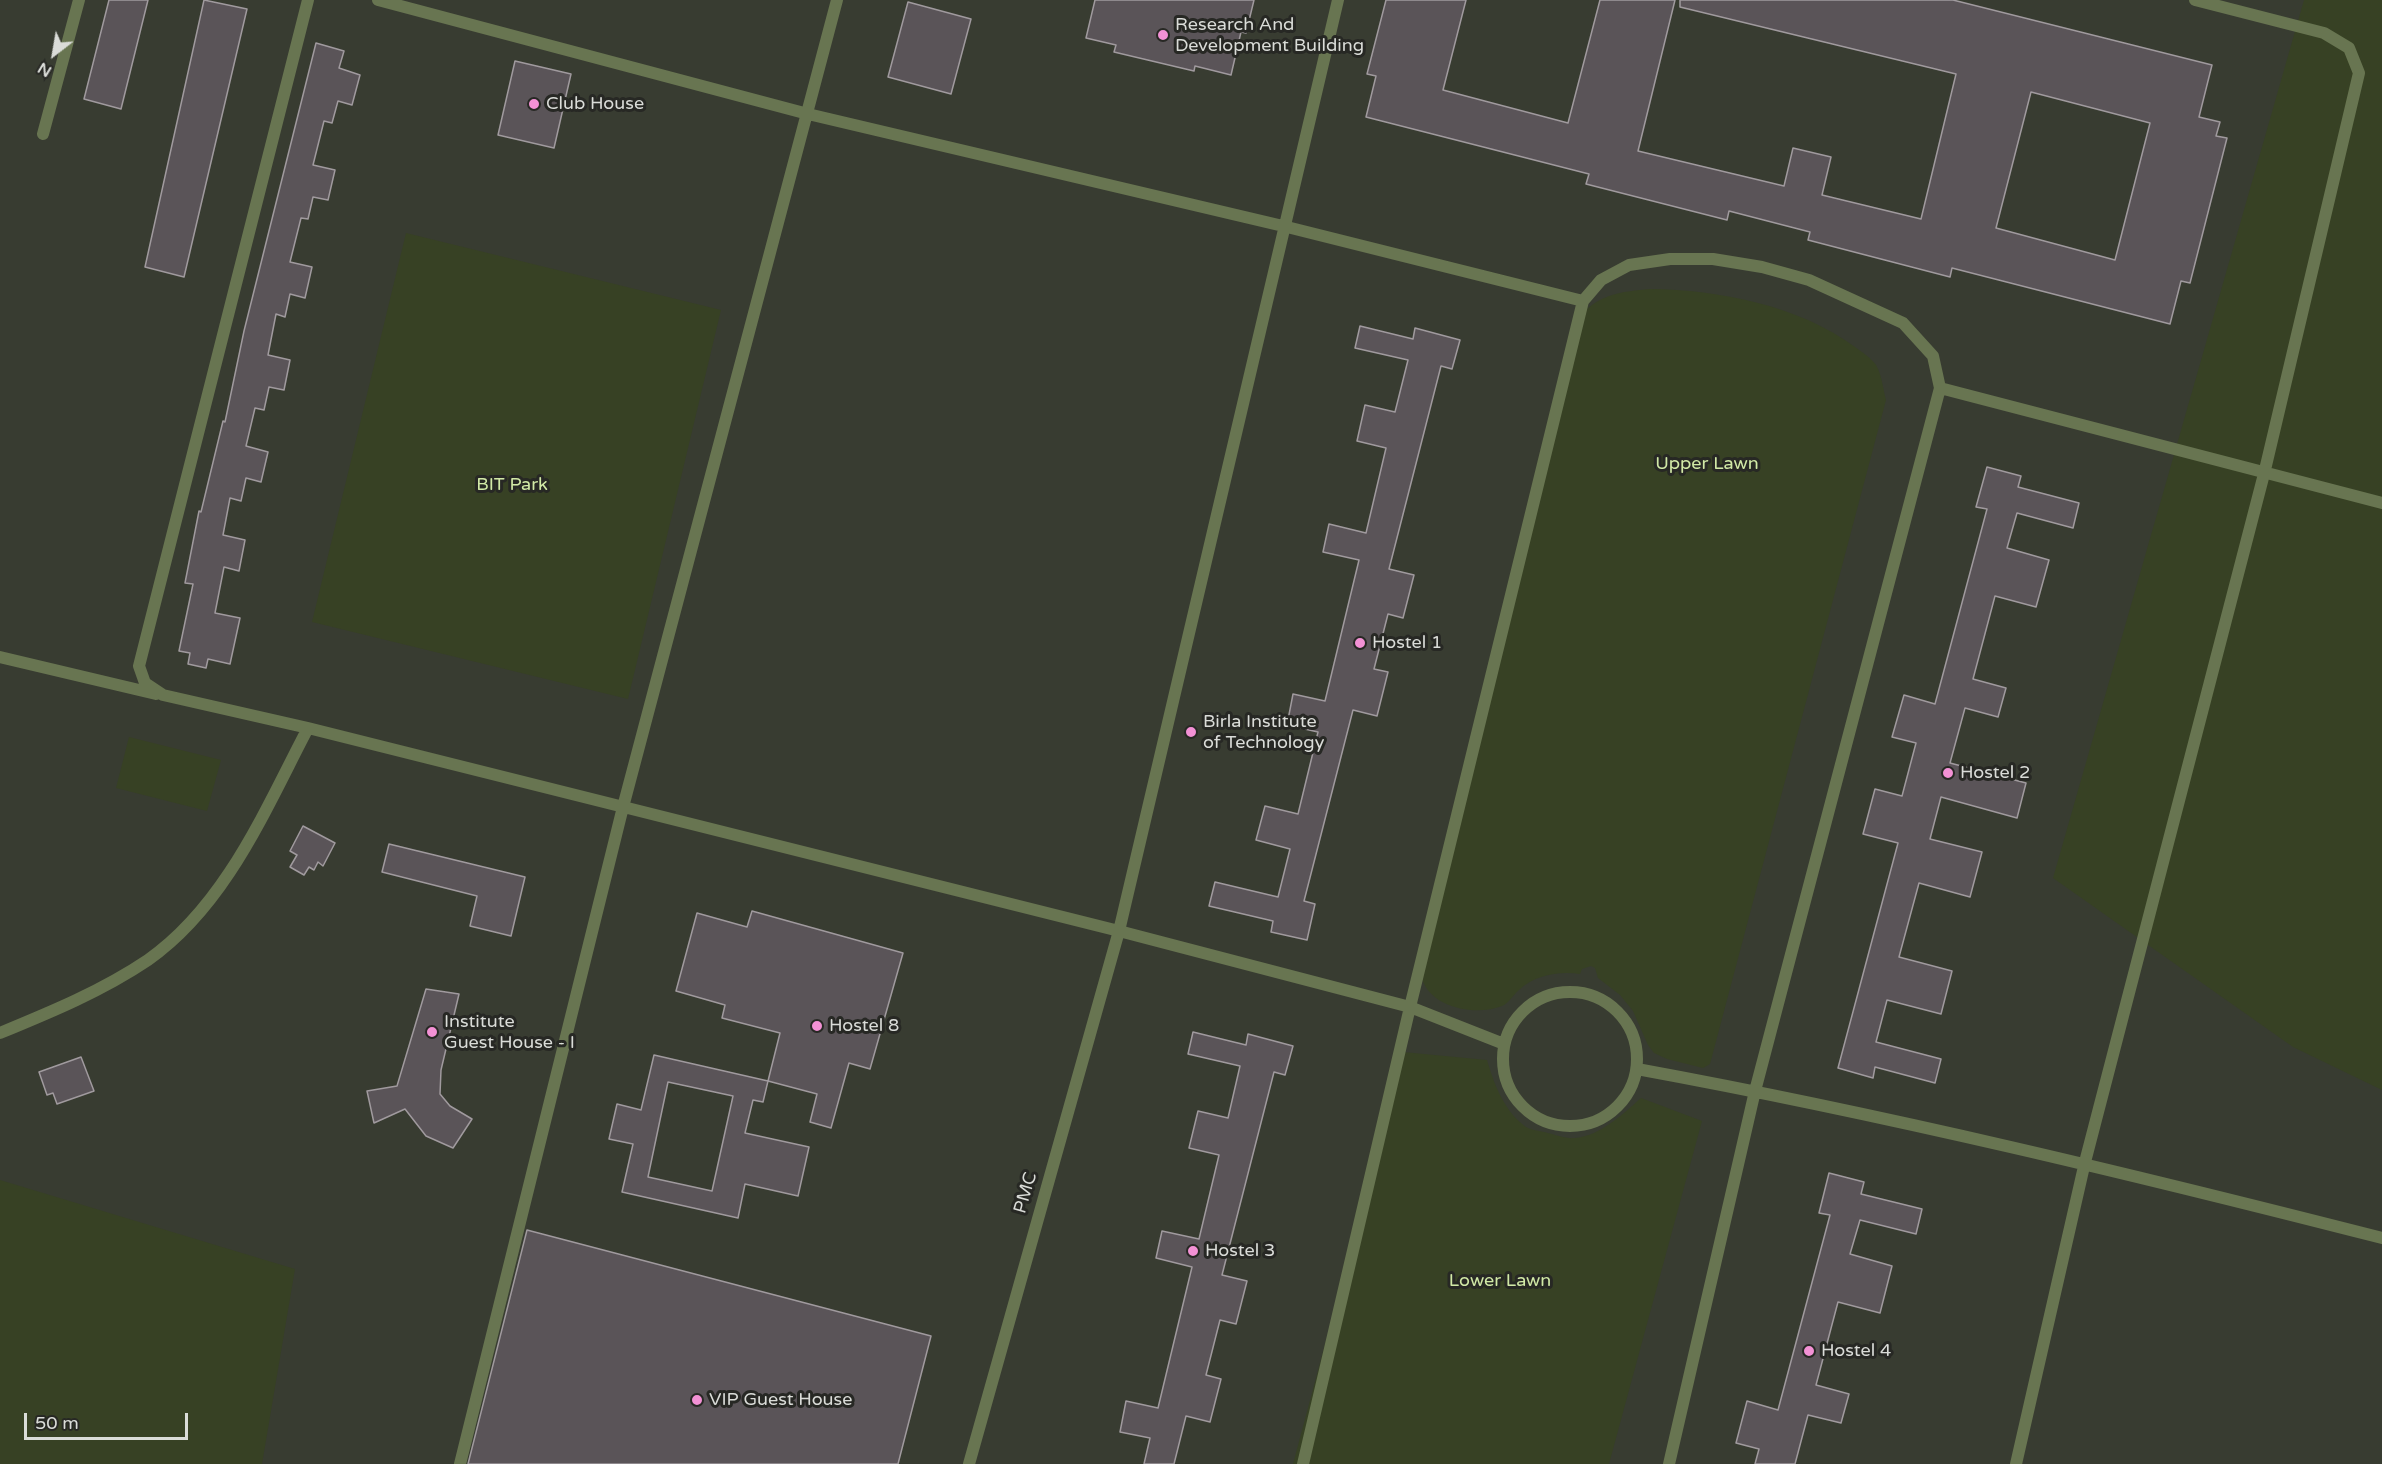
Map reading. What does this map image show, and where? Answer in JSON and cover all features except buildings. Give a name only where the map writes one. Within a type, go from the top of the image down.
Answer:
[{"type":"street","points":[[43,134],[79,0]]},
{"type":"street","points":[[163,695],[145,683],[139,666],[308,0]]},
{"type":"street","points":[[378,0],[807,114],[1283,226],[1583,301]]},
{"type":"street","points":[[460,1464],[623,807],[837,0]]},
{"type":"street","name":"PMC","points":[[969,1464],[1119,931],[1338,0]]},
{"type":"street","points":[[2016,1464],[2085,1162],[2264,474],[2359,74],[2349,48],[2324,33],[2195,0]]},
{"type":"street","points":[[1303,1464],[1410,1007],[1583,301],[1601,280],[1629,266],[1670,259],[1713,259],[1762,267],[1809,280],[1904,323],[1933,356],[1940,388],[1755,1090],[1669,1464]]},
{"type":"street","points":[[1940,388],[2264,474],[2382,502]]},
{"type":"street","points":[[0,657],[308,728],[1119,931],[1410,1007],[1504,1044]]},
{"type":"street","points":[[0,1033],[84,998],[148,959],[184,928],[215,892],[251,837],[308,728]]},
{"type":"street","points":[[1558,992],[1585,993],[1609,1004],[1627,1023],[1637,1047],[1637,1069],[1625,1098],[1606,1116],[1582,1125],[1556,1124],[1532,1114],[1513,1095],[1504,1070],[1504,1044],[1515,1020],[1534,1002],[1558,992]]},
{"type":"street","points":[[1637,1069],[1755,1090],[2085,1162],[2382,1238]]},
{"type":"shaded area","name":"Birla Institute of Technology","points":[[0,0],[2382,0],[2382,1464],[0,1464]]},
{"type":"green space","points":[[2304,0],[2382,0],[2382,1090],[2293,1047],[2053,878]]},
{"type":"green space","name":"BIT Park","points":[[406,233],[721,310],[628,699],[312,622]]},
{"type":"green space","name":"Upper Lawn","points":[[1650,289],[1730,297],[1783,310],[1809,320],[1833,332],[1872,360],[1880,373],[1886,400],[1710,1064],[1703,1068],[1667,1059],[1654,1053],[1633,1011],[1620,995],[1598,978],[1595,968],[1591,966],[1582,969],[1580,974],[1556,974],[1532,981],[1504,1005],[1480,1010],[1456,1008],[1445,1003],[1427,989],[1422,979],[1583,312],[1614,294]]},
{"type":"green space","points":[[129,737],[221,760],[207,811],[116,788]]},
{"type":"green space","name":"Lower Lawn","points":[[1403,1052],[1487,1060],[1501,1096],[1518,1121],[1528,1128],[1562,1137],[1575,1138],[1602,1129],[1641,1098],[1702,1121],[1609,1464],[1293,1464]]},
{"type":"green space","points":[[0,1180],[295,1269],[262,1464],[0,1464]]},
{"type":"place","name":"Research And Development Building","points":[[1163,35]]},
{"type":"place","name":"Club House","points":[[534,104]]},
{"type":"place","name":"Hostel 1","points":[[1360,643]]},
{"type":"place","name":"Birla Institute of Technology","points":[[1191,732]]},
{"type":"place","name":"Hostel 2","points":[[1948,773]]},
{"type":"place","name":"Hostel 8","points":[[817,1026]]},
{"type":"place","name":"Institute Guest House - I","points":[[432,1032]]},
{"type":"place","name":"Hostel 3","points":[[1193,1251]]},
{"type":"place","name":"Hostel 4","points":[[1809,1351]]},
{"type":"place","name":"VIP Guest House","points":[[697,1400]]}]
